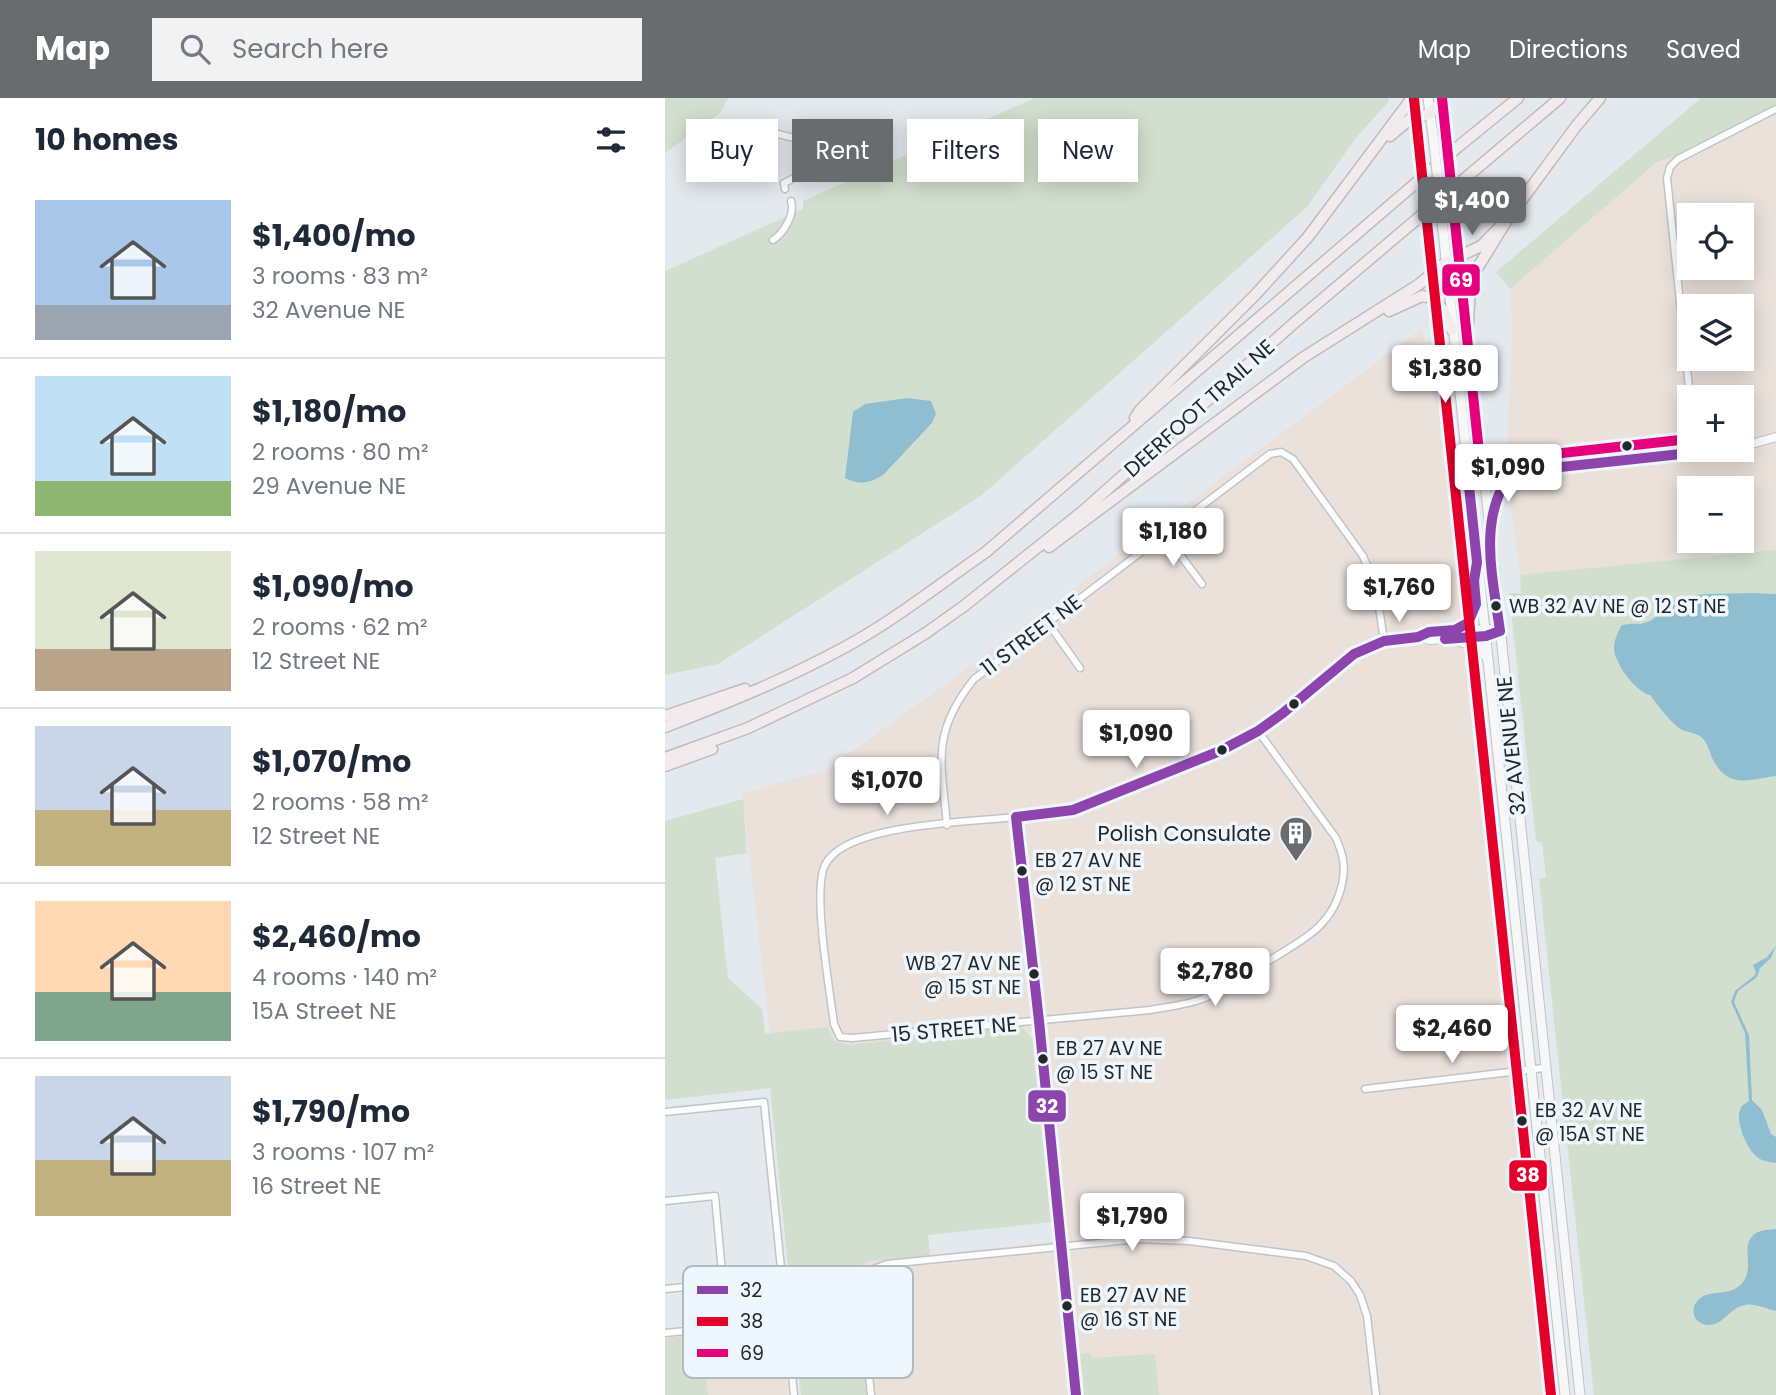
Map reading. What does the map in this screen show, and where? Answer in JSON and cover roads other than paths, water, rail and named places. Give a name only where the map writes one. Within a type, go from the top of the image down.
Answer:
[{"type":"highway","points":[[1128,430],[1140,410],[1256,294],[1308,237],[1412,98]]},
{"type":"highway","points":[[1375,150],[1411,119],[1430,114],[1444,98]]},
{"type":"highway","name":"DEERFOOT TRAIL NE","points":[[665,727],[732,702],[848,646],[986,552],[1449,154],[1518,98]]},
{"type":"highway","name":"DEERFOOT TRAIL NE","points":[[665,758],[748,728],[853,678],[964,606],[1083,511],[1303,315],[1560,98]]},
{"type":"highway","points":[[1467,339],[1470,287],[1475,272],[1507,220],[1600,98]]},
{"type":"highway","points":[[964,606],[1078,526],[1304,357],[1417,285],[1445,262],[1481,246],[1507,220]]},
{"type":"highway","points":[[1331,341],[1399,305],[1422,296],[1432,298],[1437,303],[1452,330]]},
{"type":"highway","points":[[665,716],[787,674]]},
{"type":"highway","points":[[665,766],[756,731],[782,712]]},
{"type":"main road","name":"32 AVENUE NE","points":[[1428,98],[1565,1395]]},
{"type":"main road","name":"32 AVENUE NE","points":[[1444,98],[1467,339],[1484,475],[1580,1395]]},
{"type":"main road","points":[[1481,448],[1515,472],[1497,490],[1489,525]]},
{"type":"main road","points":[[1477,562],[1474,611],[1468,623],[1453,634],[1478,647],[1488,659]]},
{"type":"street","points":[[1689,385],[1667,178],[1670,167],[1678,159],[1776,109]]},
{"type":"street","points":[[778,134],[802,140],[813,152],[813,161],[806,172],[784,183],[785,189]]},
{"type":"street","points":[[773,240],[782,235],[793,207],[791,201]]},
{"type":"street","points":[[1754,443],[1776,437]]},
{"type":"street","name":"11 STREET NE","points":[[947,824],[941,752],[944,728],[974,679],[1270,454],[1281,452],[1293,459],[1363,556],[1376,587],[1384,641]]},
{"type":"street","points":[[1468,477],[1677,453]]},
{"type":"street","points":[[1165,535],[1202,584]]},
{"type":"street","points":[[1048,624],[1080,668]]},
{"type":"street","points":[[947,824],[1073,810],[1220,751],[1258,731],[1283,713],[1354,654],[1384,641],[1418,637],[1429,632],[1453,634],[1500,631]]},
{"type":"street","name":"15 STREET NE","points":[[947,824],[866,836],[836,850],[824,866],[820,909],[834,1024],[840,1037],[1150,1010],[1202,999],[1303,940],[1330,917],[1339,901],[1344,860],[1336,838],[1258,731]]},
{"type":"street","points":[[1016,817],[1076,1395]]},
{"type":"street","points":[[1365,1089],[1544,1068]]},
{"type":"street","points":[[665,1112],[764,1102],[780,1266]]},
{"type":"street","points":[[665,1201],[715,1196],[721,1266]]},
{"type":"street","points":[[882,1266],[1138,1239],[1189,1241],[1306,1256],[1334,1266],[1351,1281],[1364,1306],[1369,1329],[1375,1395]]},
{"type":"street","points":[[665,1289],[683,1287]]},
{"type":"street","points":[[665,1333],[683,1331]]},
{"type":"water","points":[[907,398],[931,401],[936,414],[932,423],[884,474],[860,483],[845,478],[853,412],[865,404]]},
{"type":"water","points":[[1707,594],[1776,594],[1776,776],[1741,780],[1726,776],[1713,760],[1703,738],[1679,728],[1650,695],[1632,683],[1618,661],[1614,645],[1621,626],[1649,622],[1670,600]]},
{"type":"water","points":[[1776,946],[1771,958],[1760,968],[1757,977],[1738,991],[1734,1002],[1749,1035],[1752,1100],[1762,1110],[1771,1134],[1776,1137],[1776,1163],[1762,1160],[1755,1155],[1740,1126],[1739,1113],[1749,1101],[1745,1033],[1731,1002],[1735,991],[1756,973],[1753,965],[1767,957]]},
{"type":"water","points":[[1776,1229],[1776,1311],[1757,1305],[1745,1305],[1713,1325],[1699,1322],[1693,1311],[1699,1299],[1738,1287],[1748,1268],[1749,1240],[1761,1231]]},
{"type":"place","name":"WB 32 AV NE @ 12 ST NE","points":[[1496,606]]},
{"type":"place","name":"Polish Consulate","points":[[1296,863]]},
{"type":"place","name":"EB 27 AV NE @ 12 ST NE","points":[[1022,871]]},
{"type":"place","name":"WB 27 AV NE @ 15 ST NE","points":[[1034,974]]},
{"type":"place","name":"EB 27 AV NE @ 15 ST NE","points":[[1043,1059]]},
{"type":"place","name":"EB 32 AV NE @ 15A ST NE","points":[[1522,1121]]},
{"type":"place","name":"EB 27 AV NE @ 16 ST NE","points":[[1067,1306]]}]
